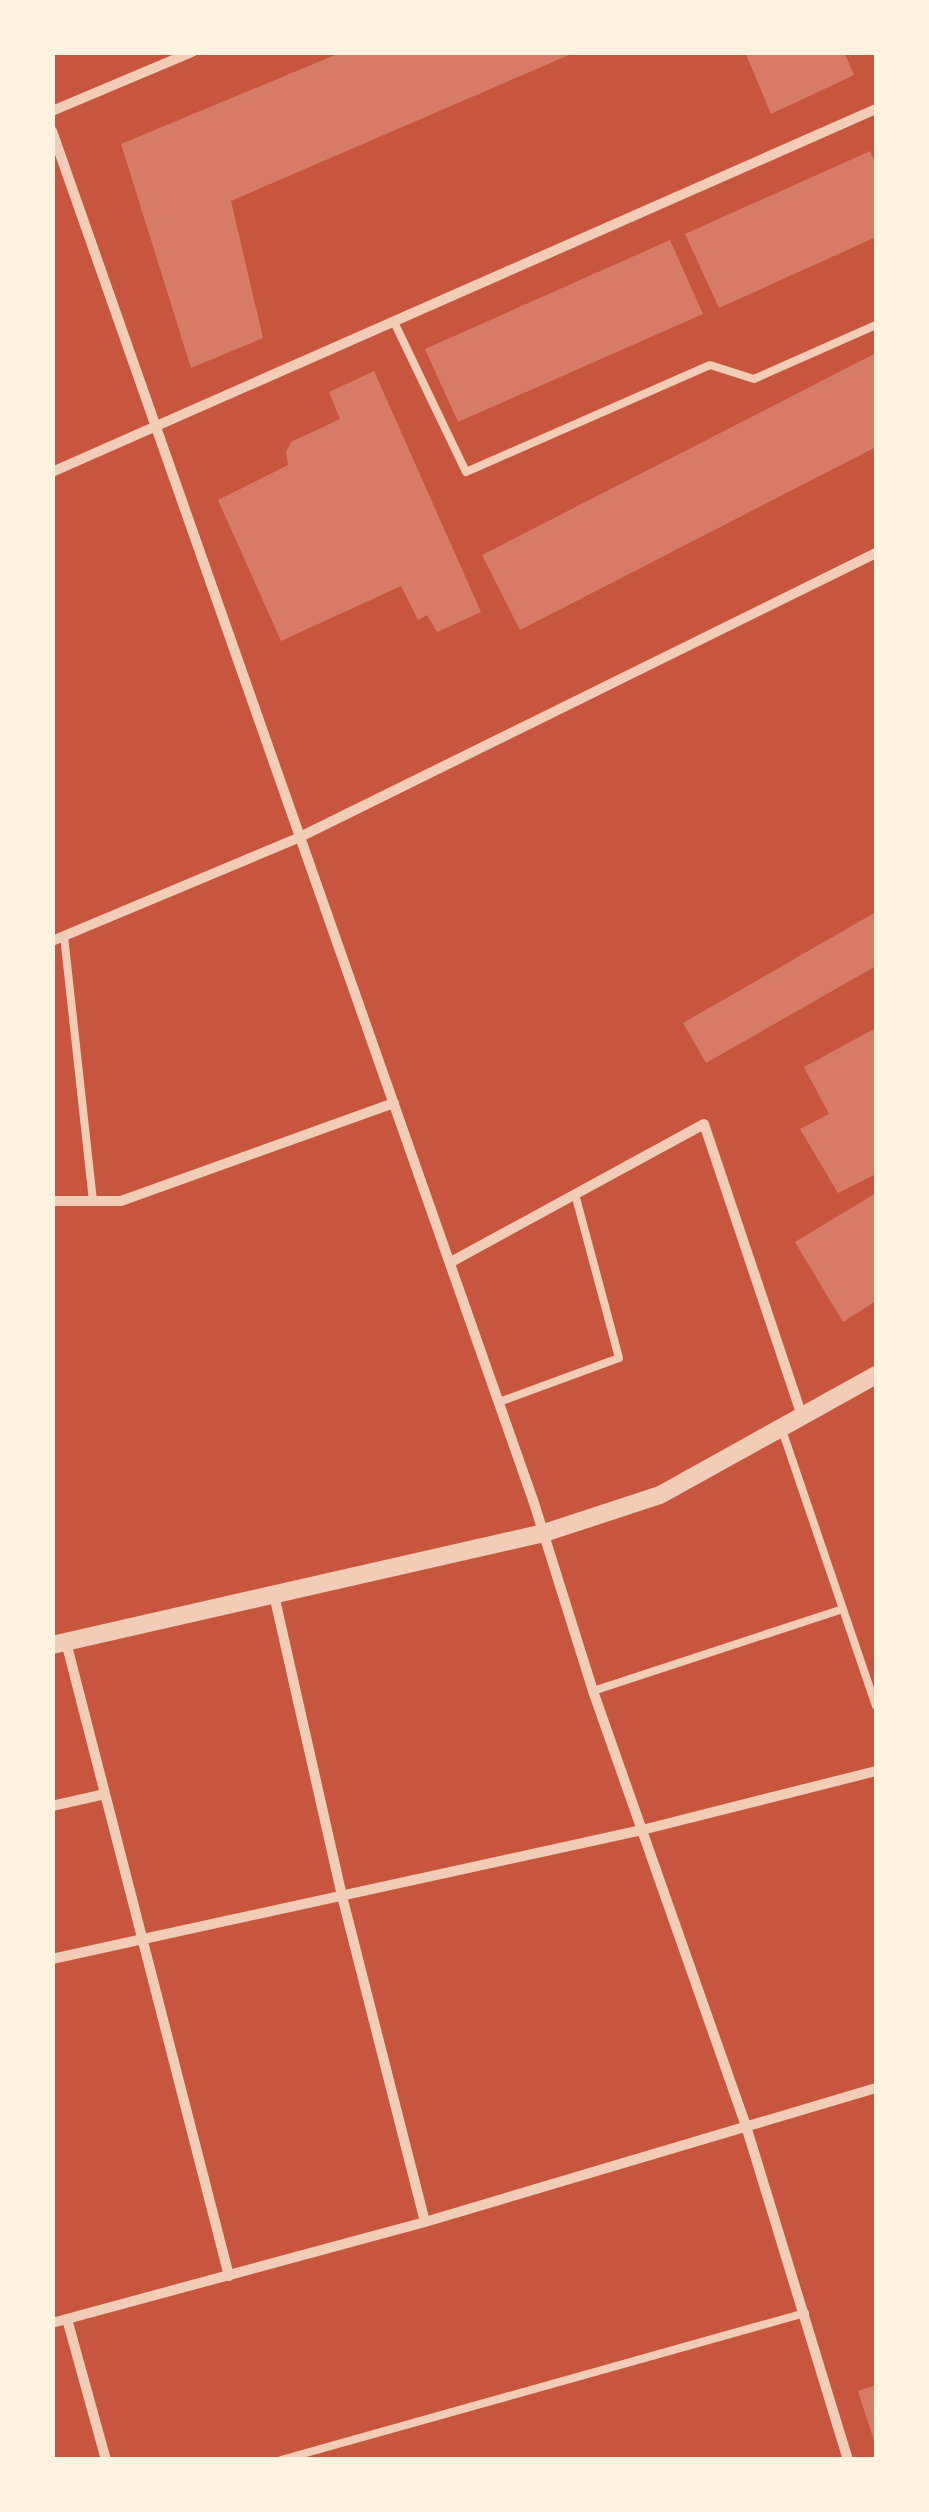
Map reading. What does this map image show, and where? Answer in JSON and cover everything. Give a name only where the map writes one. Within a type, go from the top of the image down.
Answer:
[{"type":"street","points":[[52,110],[192,52]]},
{"type":"street","points":[[52,472],[876,110]]},
{"type":"street","points":[[52,131],[544,1533],[593,1691],[746,2126],[848,2460]]},
{"type":"street","points":[[58,938],[298,838],[876,552]]},
{"type":"street","points":[[52,1201],[121,1201],[394,1102]]},
{"type":"street","points":[[451,1262],[704,1124],[802,1416]]},
{"type":"street","points":[[229,2276],[105,1794],[59,1643],[544,1533],[660,1495],[876,1375]]},
{"type":"street","points":[[274,1595],[342,1896],[425,2222]]},
{"type":"street","points":[[52,1959],[642,1830],[876,1771]]},
{"type":"street","points":[[52,1806],[105,1794]]},
{"type":"street","points":[[52,2323],[425,2222],[876,2088]]},
{"type":"street","points":[[66,2319],[106,2460]]},
{"type":"lane","points":[[394,322],[466,472],[710,365],[754,380],[876,325]]},
{"type":"lane","points":[[58,938],[93,1201]]},
{"type":"lane","points":[[499,1402],[619,1358],[575,1194]]},
{"type":"lane","points":[[782,1430],[876,1706]]},
{"type":"lane","points":[[593,1691],[844,1609]]},
{"type":"lane","points":[[282,2460],[805,2313]]},
{"type":"building","points":[[342,52],[576,52],[231,201],[263,338],[191,368],[121,144]]},
{"type":"building","points":[[745,52],[844,52],[854,75],[771,114]]},
{"type":"building","points":[[870,151],[876,165],[876,237],[719,308],[685,234]]},
{"type":"building","points":[[670,240],[703,314],[458,422],[425,349]]},
{"type":"building","points":[[876,353],[876,447],[520,630],[482,555]]},
{"type":"building","points":[[374,371],[481,612],[437,632],[427,615],[418,620],[401,586],[281,641],[218,500],[288,465],[286,452],[291,442],[340,419],[329,392]]},
{"type":"building","points":[[876,912],[876,966],[706,1063],[683,1023]]},
{"type":"building","points":[[876,1028],[876,1174],[838,1193],[800,1129],[829,1114],[804,1067]]},
{"type":"building","points":[[876,1193],[876,1301],[843,1322],[795,1242]]},
{"type":"building","points":[[876,2385],[876,2447],[858,2391]]}]
